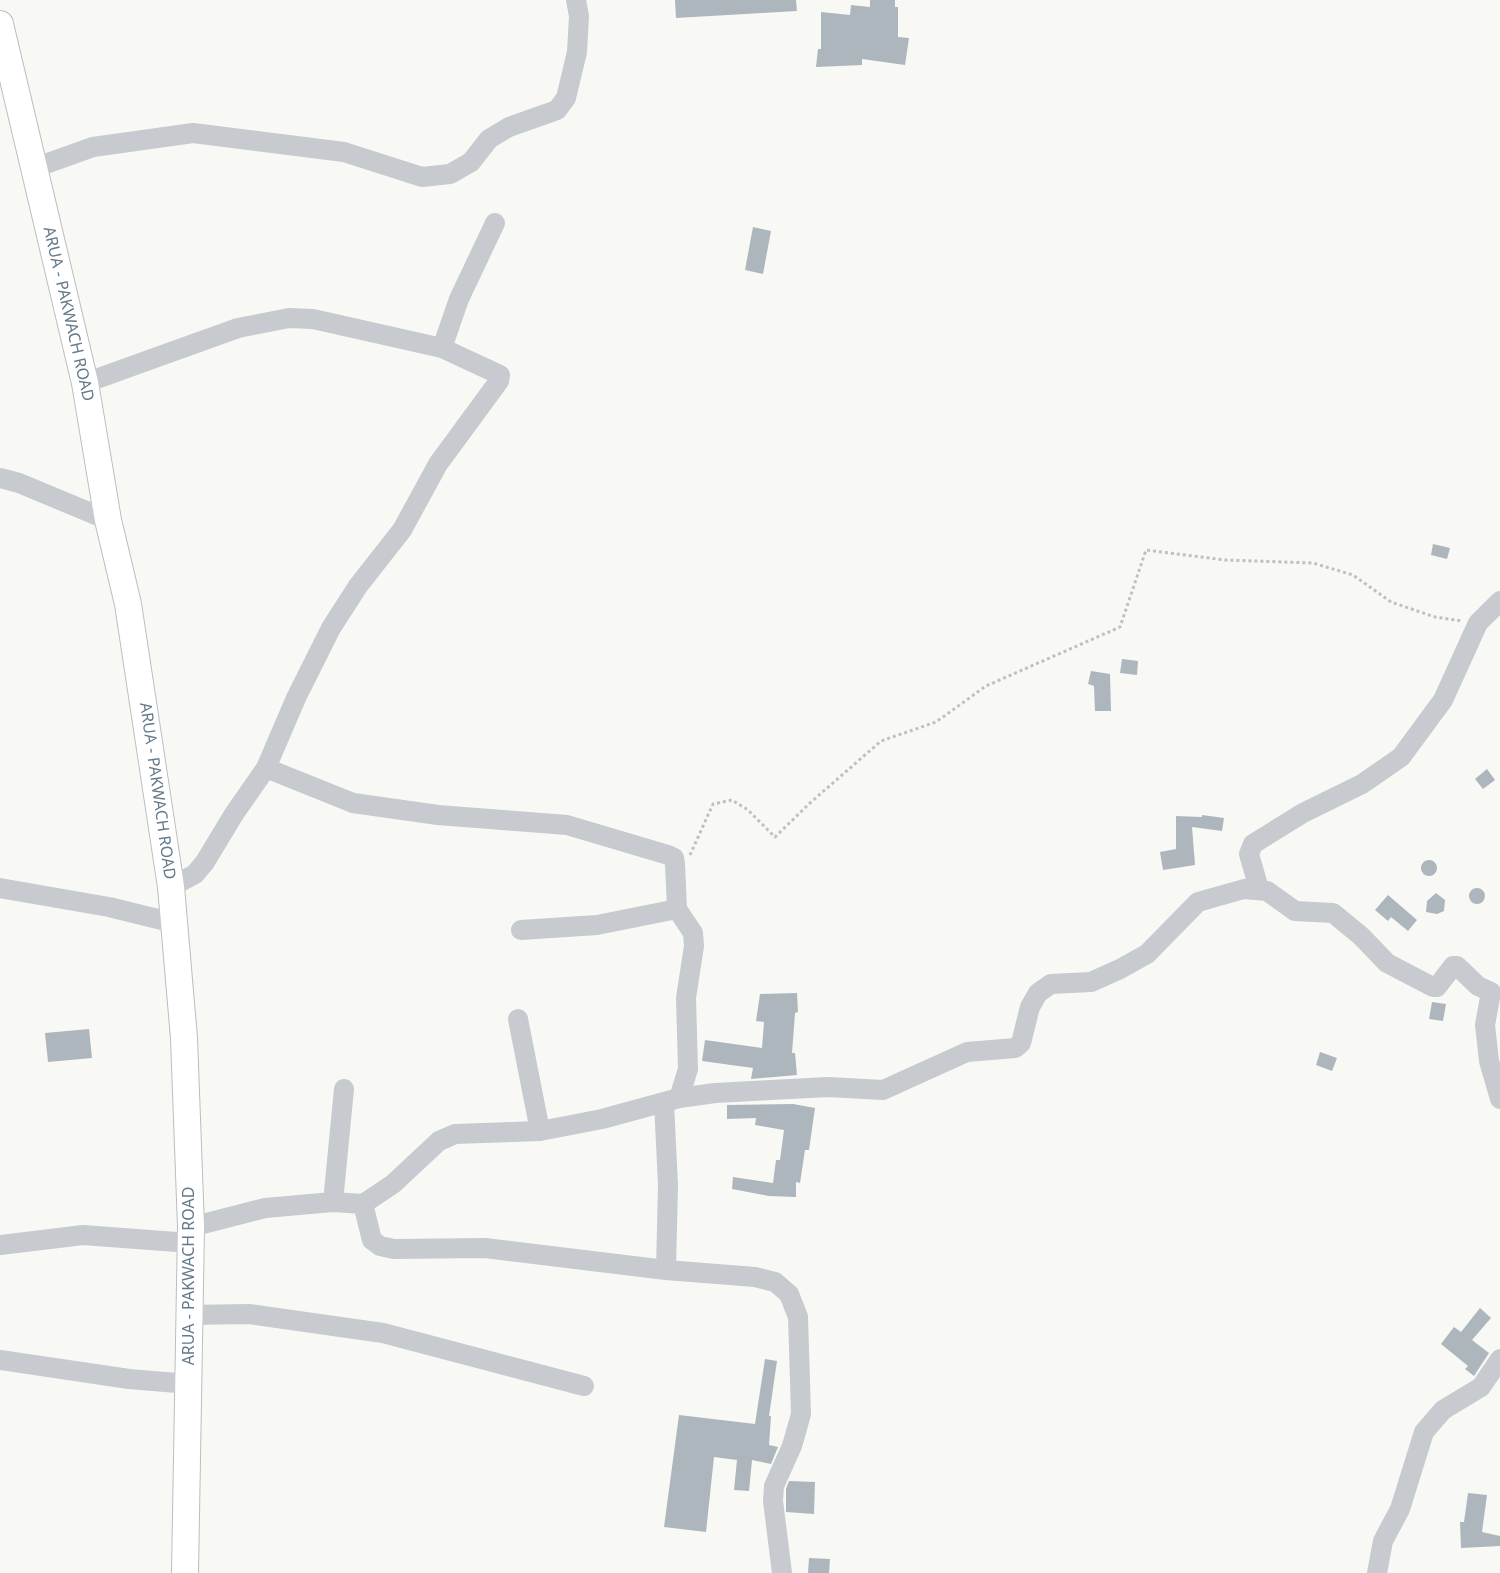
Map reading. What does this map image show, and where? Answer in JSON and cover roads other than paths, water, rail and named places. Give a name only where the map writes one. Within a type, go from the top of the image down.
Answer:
[{"type":"main road","name":"ARUA - PAKWACH ROAD","points":[[0,24],[85,383],[108,520],[132,626],[171,887],[184,1038],[191,1235],[185,1573]]},
{"type":"street","points":[[34,168],[93,147],[192,134],[344,152],[422,177],[450,174],[471,162],[489,139],[510,127],[557,110],[566,98],[572,84],[579,32],[576,0]]},
{"type":"street","points":[[442,348],[459,299],[495,223]]},
{"type":"street","points":[[85,383],[238,328],[288,318],[313,319],[341,324],[442,348],[500,375],[499,381],[438,464],[402,530],[358,586],[331,628],[296,698],[266,768],[234,814],[206,862],[195,874],[171,887]]},
{"type":"street","points":[[0,478],[19,483],[108,520]]},
{"type":"street","points":[[1259,889],[1249,854],[1253,844],[1303,813],[1362,784],[1401,757],[1443,700],[1478,623],[1500,601]]},
{"type":"street","points":[[266,768],[353,803],[438,815],[567,825],[674,858],[677,909],[693,933],[694,946],[686,998],[688,1069],[672,1101],[666,1270]]},
{"type":"street","points":[[0,888],[109,907],[174,923]]},
{"type":"street","points":[[0,1245],[83,1235],[191,1235],[265,1208],[333,1202],[363,1204],[393,1184],[446,1137],[455,1134],[540,1131],[716,1093],[828,1087],[883,1090],[967,1052],[1015,1048],[1021,1043],[1030,1007],[1038,993],[1051,984],[1091,982],[1107,975],[1147,954],[1198,902],[1244,889],[1259,889],[1270,893],[1295,911],[1326,912],[1340,917],[1387,963],[1433,987],[1437,987],[1454,966],[1457,966],[1478,986],[1491,992],[1485,1025],[1489,1061],[1500,1099]]},
{"type":"street","points":[[521,930],[597,925],[677,909]]},
{"type":"street","points":[[518,1019],[540,1131]]},
{"type":"street","points":[[333,1202],[344,1089]]},
{"type":"street","points":[[363,1204],[372,1240],[394,1249],[486,1248],[666,1270],[755,1277],[775,1282],[789,1294],[798,1317],[801,1414],[792,1446],[774,1486],[782,1573]]},
{"type":"street","points":[[190,1315],[249,1314],[383,1333],[584,1386]]},
{"type":"street","points":[[1377,1573],[1383,1541],[1400,1509],[1424,1432],[1443,1410],[1481,1387],[1500,1359]]},
{"type":"street","points":[[0,1360],[129,1379],[189,1384]]}]
